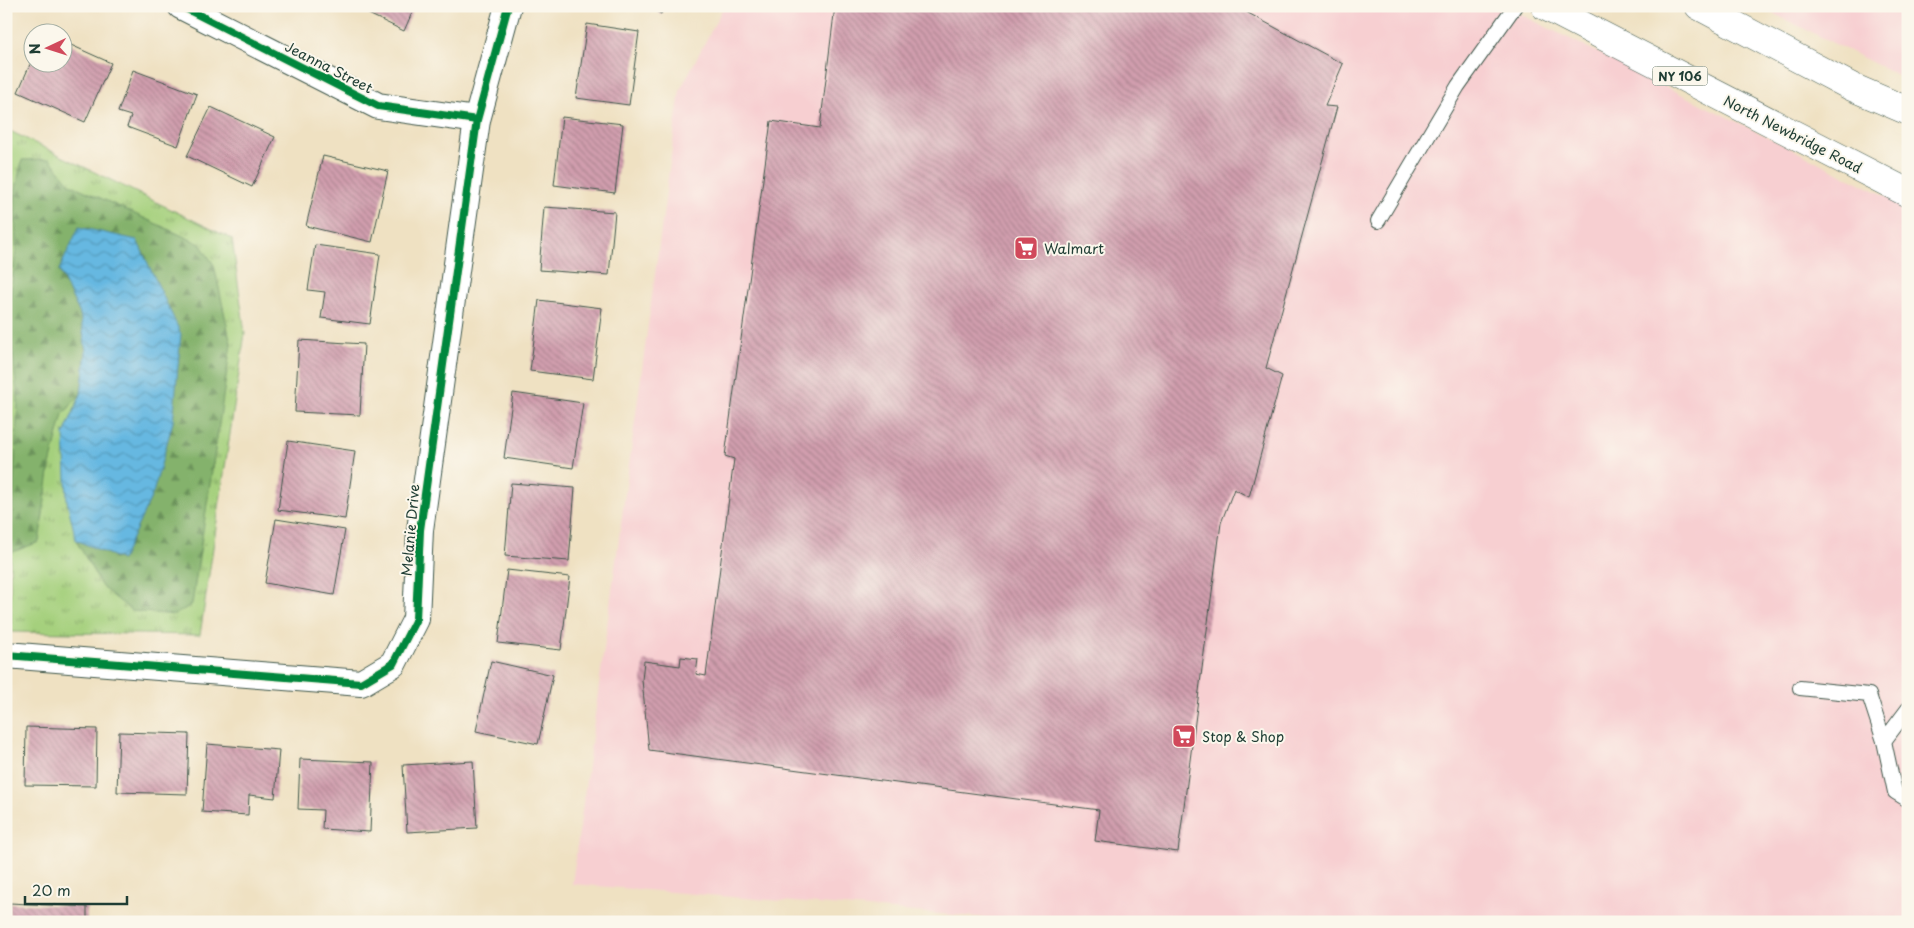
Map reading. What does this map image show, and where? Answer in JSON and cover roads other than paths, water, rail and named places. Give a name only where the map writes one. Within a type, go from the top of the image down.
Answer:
[{"type":"main road","name":"North Newbridge Road","points":[[1544,6],[1908,193]]},
{"type":"main road","points":[[1699,6],[1852,87],[1908,111]]},
{"type":"street","name":"Jeanna Street","points":[[181,6],[378,106],[476,120]]},
{"type":"street","name":"Melanie Drive","points":[[6,655],[361,683],[393,664],[416,619],[420,530],[476,120],[508,6]]},
{"type":"lane","points":[[1378,221],[1458,86],[1514,6]]},
{"type":"lane","points":[[1800,688],[1869,695],[1884,741],[1895,792],[1908,800]]},
{"type":"lane","points":[[1884,741],[1908,709]]},
{"type":"water","points":[[79,227],[137,240],[181,334],[173,422],[153,493],[122,560],[76,540],[67,501],[64,434],[81,394],[86,351],[80,314],[59,270]]},
{"type":"place","name":"Walmart","points":[[1026,248]]},
{"type":"place","name":"Stop & Shop","points":[[1184,736]]}]
